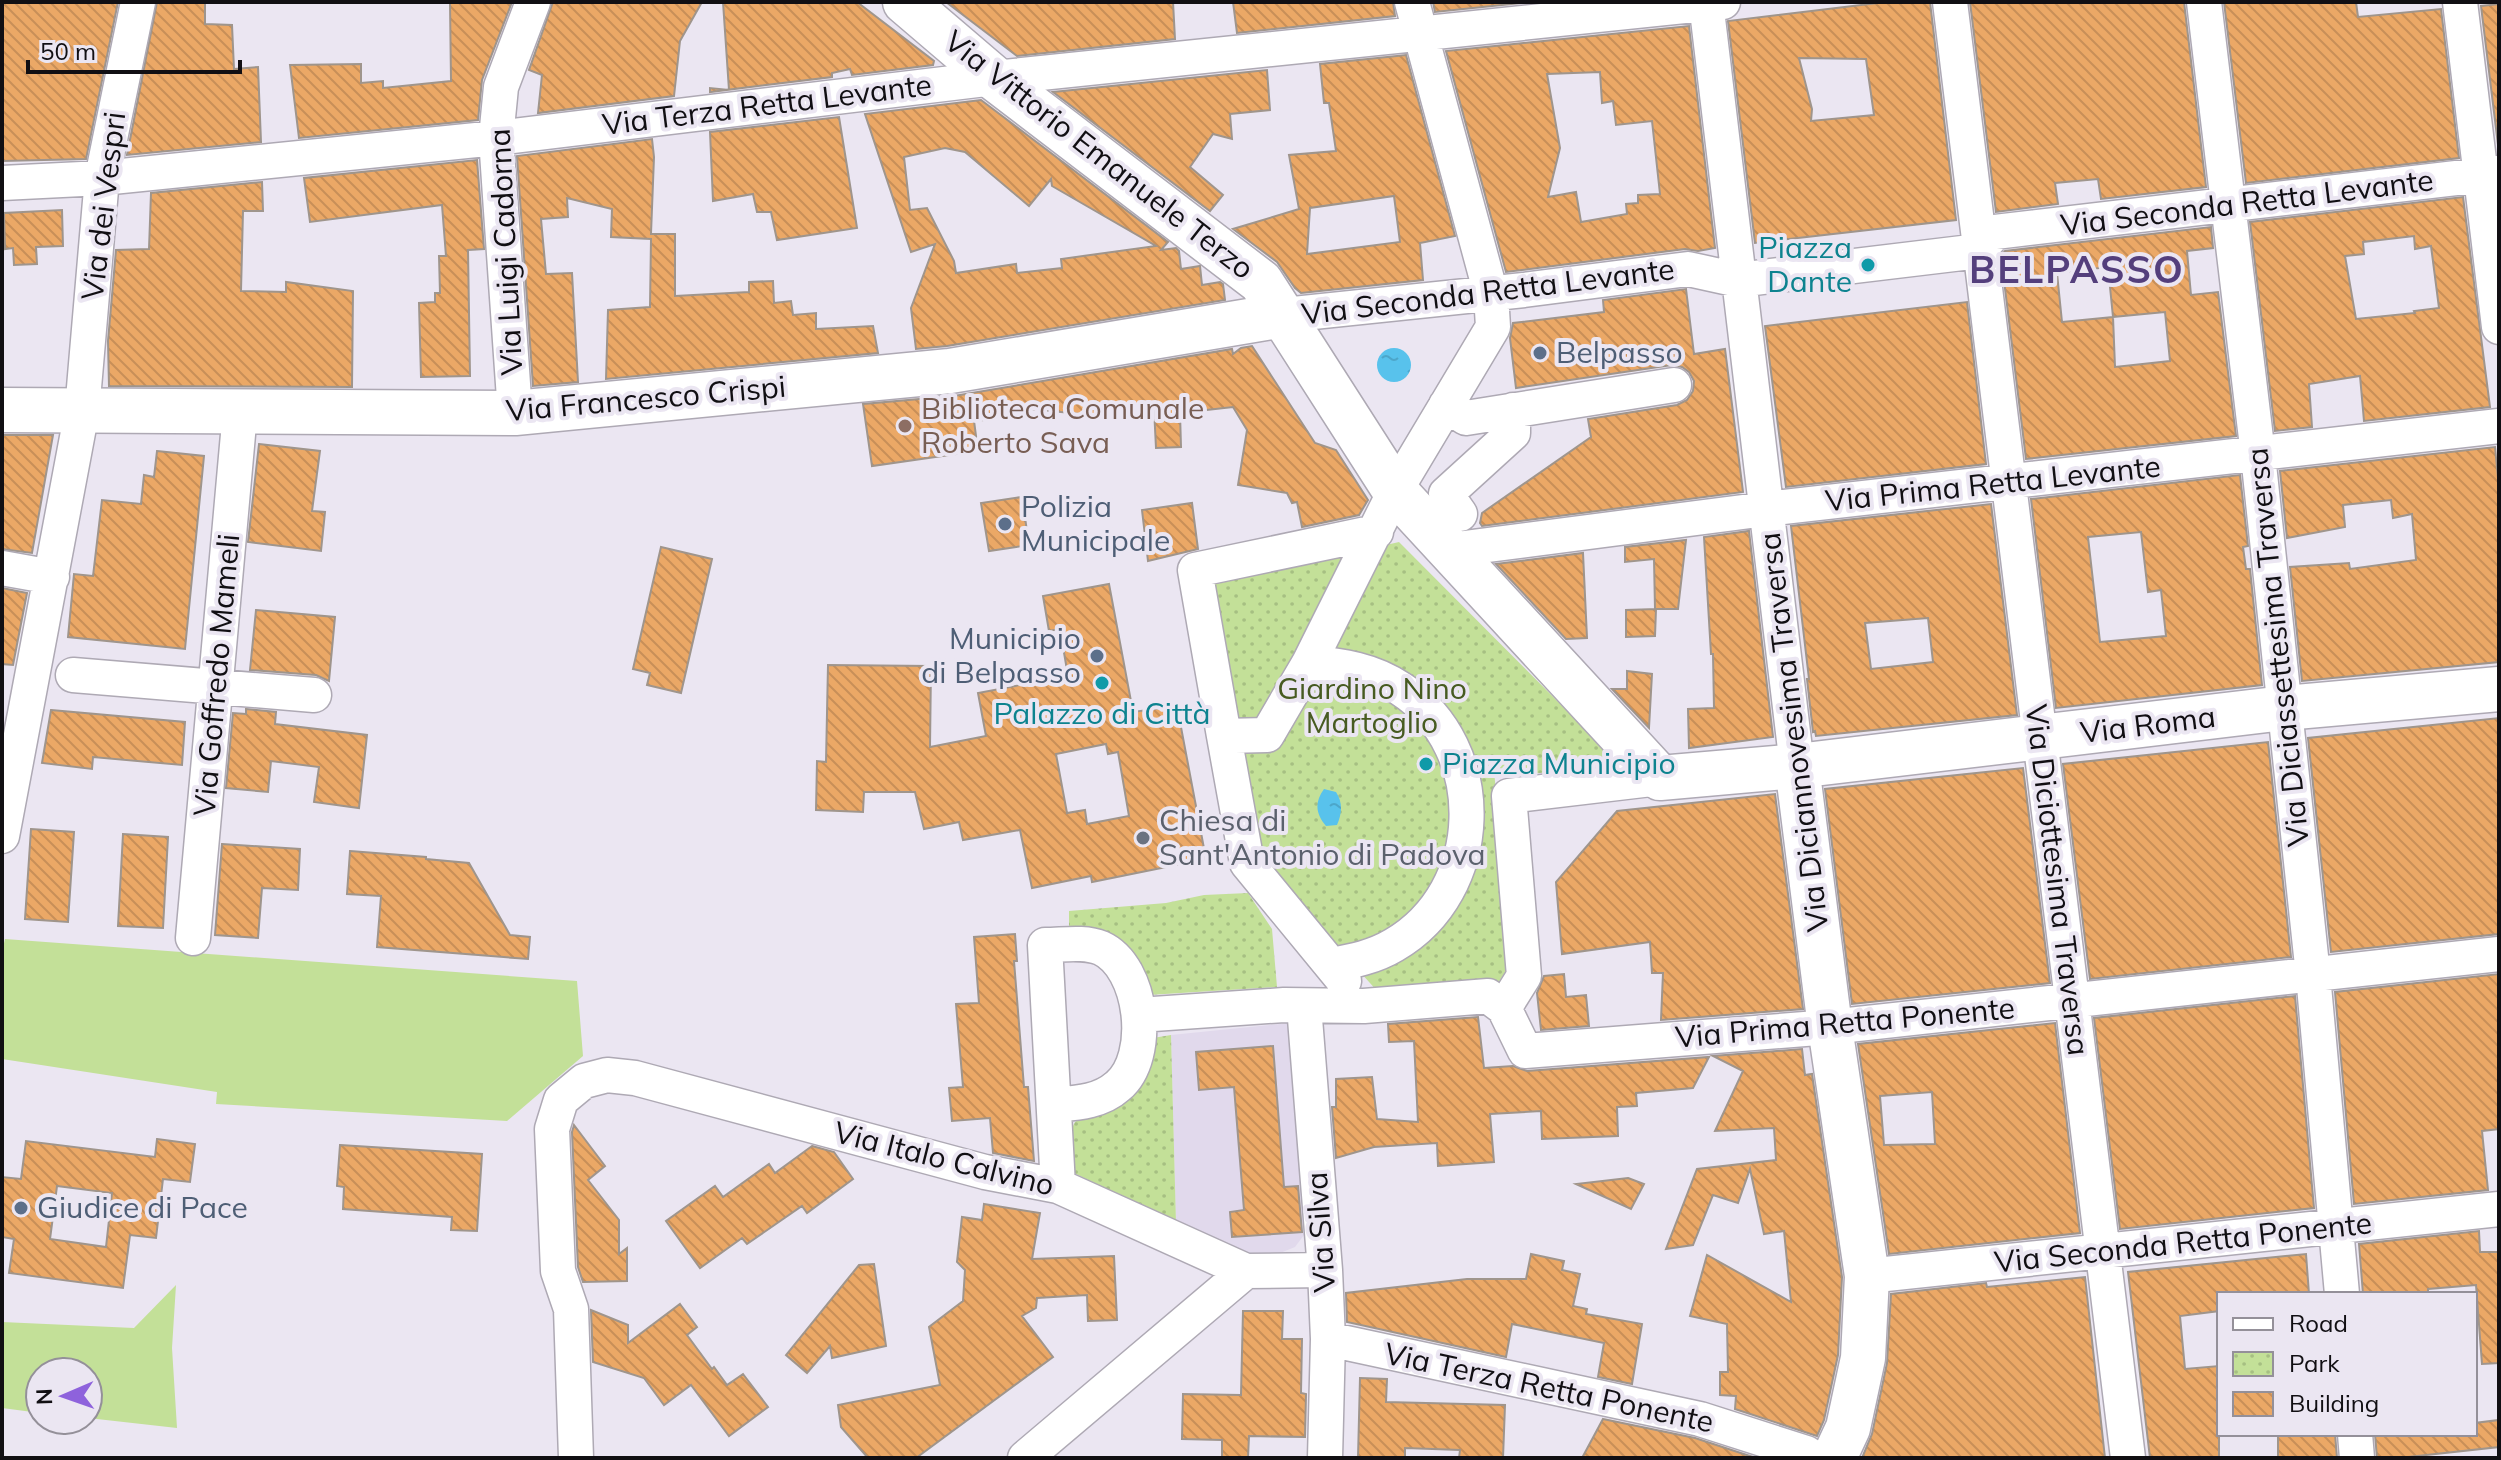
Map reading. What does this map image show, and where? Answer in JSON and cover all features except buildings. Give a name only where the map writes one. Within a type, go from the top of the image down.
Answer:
[{"type":"street","name":"Via dei Vespri","points":[[2,836],[82,411],[102,178],[138,2]]},
{"type":"street","name":"Via Luigi Cadorna","points":[[515,413],[496,138],[501,87],[533,2]]},
{"type":"street","name":"Via Vittorio Emanuele Terzo","points":[[905,2],[994,78],[1261,282],[1395,491],[1465,537],[1660,778]]},
{"type":"street","points":[[1950,2],[1983,234]]},
{"type":"street","name":"Via Diciassettesima Traversa","points":[[2204,2],[2258,455],[2313,975],[2342,1292]]},
{"type":"street","points":[[2460,2],[2490,174],[2499,327]]},
{"type":"street","name":"Via Terza Retta Levante","points":[[2,183],[102,178],[496,138],[994,78],[1417,18],[1711,3]]},
{"type":"street","name":"Via Diciannovesima Traversa","points":[[1711,3],[1738,280],[1797,766],[1830,1027],[1867,1276],[1863,1358],[1848,1428],[1834,1458]]},
{"type":"street","points":[[1224,736],[1267,735],[1309,663],[1395,491],[1493,327],[1491,294],[1417,18]]},
{"type":"street","name":"Via Seconda Retta Levante","points":[[1284,315],[1491,294],[1688,269],[1738,280],[1983,234],[2490,174]]},
{"type":"street","name":"Via Diciottesima Traversa","points":[[1983,234],[1985,302],[2128,1458]]},
{"type":"street","name":"Via Francesco Crispi","points":[[2,410],[515,413],[950,371],[1284,315]]},
{"type":"street","points":[[1446,405],[1466,418],[1674,385]]},
{"type":"street","points":[[1465,537],[1446,494],[1513,433],[1513,410]]},
{"type":"street","name":"Via Goffredo Mameli","points":[[193,938],[240,412]]},
{"type":"street","name":"Via Prima Retta Levante","points":[[1465,537],[1766,509],[2499,426]]},
{"type":"street","points":[[1364,1006],[1247,863],[1195,570],[1376,532]]},
{"type":"street","points":[[2,568],[52,577]]},
{"type":"street","points":[[1309,663],[1342,665],[1374,674],[1402,689],[1428,711],[1448,738],[1461,768],[1468,800],[1467,835],[1459,868],[1444,898],[1422,924],[1394,945],[1363,959],[1331,965]]},
{"type":"street","points":[[73,675],[314,695]]},
{"type":"street","name":"Via Roma","points":[[1660,778],[1797,766],[2284,708],[2499,689]]},
{"type":"street","points":[[1468,800],[1660,778]]},
{"type":"street","points":[[1139,1015],[1364,1006],[1488,996],[1504,1008],[1524,976],[1509,796]]},
{"type":"street","points":[[1054,1105],[1099,1098],[1120,1085],[1131,1068],[1138,1041],[1139,1015],[1133,986],[1118,961],[1102,949],[1082,944],[1045,945],[1058,1186]]},
{"type":"street","name":"Via Prima Retta Ponente","points":[[1504,1008],[1525,1051],[1830,1027],[2499,954]]},
{"type":"street","name":"Via Silva","points":[[1304,1006],[1325,1270],[1328,1339],[1325,1458]]},
{"type":"street","name":"Via Italo Calvino","points":[[576,1458],[571,1309],[558,1271],[552,1129],[561,1100],[584,1081],[607,1075],[635,1078],[985,1172],[1058,1186],[1246,1271],[1325,1270]]},
{"type":"street","name":"Via Seconda Retta Ponente","points":[[1867,1276],[2499,1209]]},
{"type":"street","points":[[1025,1458],[1246,1271]]},
{"type":"street","name":"Via Terza Retta Ponente","points":[[1328,1339],[1700,1419],[1814,1458]]},
{"type":"street","points":[[2355,1436],[2357,1458]]},
{"type":"shaded area","points":[[1290,1023],[1307,1231],[1295,1247],[1275,1255],[1238,1253],[1176,1223],[1171,1035]]},
{"type":"green space","name":"Giardino Nino Martoglio","points":[[1399,542],[1606,750],[1613,765],[1513,776],[1494,770],[1511,963],[1498,983],[1379,993],[1265,867],[1212,585]]},
{"type":"green space","points":[[1248,893],[1272,929],[1277,987],[1149,995],[1069,934],[1069,911],[1166,903],[1204,895]]},
{"type":"green space","points":[[5,939],[577,981],[583,1056],[507,1121],[216,1104],[217,1092],[2,1059],[2,952]]},
{"type":"green space","points":[[1171,1035],[1176,1223],[1076,1174],[1069,1167],[1071,1130],[1075,1122],[1090,1111],[1153,1038]]},
{"type":"green space","points":[[176,1285],[172,1348],[177,1428],[104,1420],[104,1356],[24,1356],[24,1411],[2,1408],[2,1322],[134,1328]]},
{"type":"water","points":[[1394,348],[1406,353],[1411,365],[1406,377],[1394,382],[1382,377],[1377,365],[1382,353]]},
{"type":"water","points":[[1324,789],[1336,792],[1340,800],[1341,812],[1337,825],[1326,826],[1318,813],[1319,799]]},
{"type":"place","name":"Piazza Dante","points":[[1868,265]]},
{"type":"place","name":"Belpasso","points":[[1540,353]]},
{"type":"place","name":"Biblioteca Comunale Roberto Sava","points":[[905,426]]},
{"type":"place","name":"Polizia Municipale","points":[[1005,524]]},
{"type":"place","name":"Municipio di Belpasso","points":[[1097,656]]},
{"type":"place","name":"Palazzo di Città","points":[[1102,683]]},
{"type":"place","name":"Piazza Municipio","points":[[1426,764]]},
{"type":"place","name":"Chiesa di Sant'Antonio di Padova","points":[[1143,838]]},
{"type":"place","name":"Giudice di Pace","points":[[21,1208]]},
{"type":"district","name":"BELPASSO","points":[[2077,270]]}]
